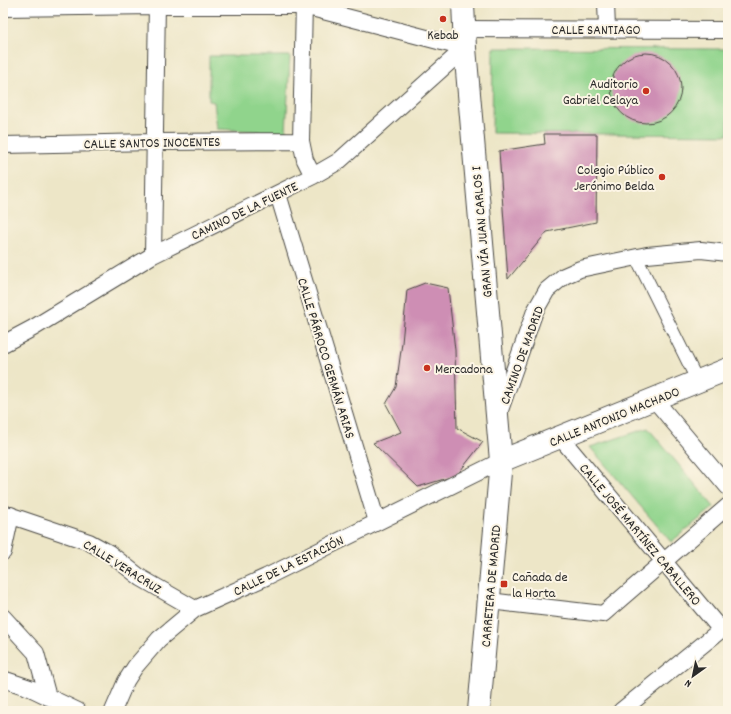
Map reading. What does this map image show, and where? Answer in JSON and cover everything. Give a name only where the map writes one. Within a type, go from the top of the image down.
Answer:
[{"type":"main road","name":"GRAN VÍA JUAN CARLOS I","points":[[463,3],[464,39],[501,461]]},
{"type":"main road","name":"CALLE ANTONIO MACHADO","points":[[501,461],[728,369]]},
{"type":"main road","name":"CARRETERA DE MADRID","points":[[479,711],[501,461]]},
{"type":"street","points":[[606,3],[607,29]]},
{"type":"street","name":"CALLE SANTIAGO","points":[[3,8],[156,4],[304,4],[464,39],[607,29],[728,30]]},
{"type":"street","points":[[153,255],[156,4]]},
{"type":"street","points":[[304,4],[301,142],[305,160],[313,176]]},
{"type":"street","name":"CAMINO DE LA FUENTE","points":[[3,344],[66,309],[153,255],[278,194],[339,161],[464,39]]},
{"type":"street","name":"CALLE SANTOS INOCENTES","points":[[3,145],[155,142],[301,142]]},
{"type":"street","name":"CALLE PÁRROCO GERMÁN ARIAS","points":[[278,194],[377,522]]},
{"type":"street","name":"CAMINO DE MADRID","points":[[497,418],[535,311],[547,290],[564,276],[580,269],[647,255],[701,250],[728,253]]},
{"type":"street","points":[[636,257],[698,382]]},
{"type":"street","points":[[654,400],[728,487]]},
{"type":"street","name":"CALLE JOSÉ MARTÍNEZ CABALLERO","points":[[560,438],[664,561],[724,627]]},
{"type":"street","name":"CALLE DE LA ESTACIÓN","points":[[113,711],[126,681],[135,667],[159,639],[195,609],[266,577],[501,461]]},
{"type":"street","points":[[489,601],[603,614],[728,506]]},
{"type":"street","points":[[3,552],[7,514]]},
{"type":"street","name":"CALLE VERACRUZ","points":[[7,514],[89,542],[109,554],[141,578],[195,609]]},
{"type":"street","points":[[3,617],[36,654],[48,697]]},
{"type":"street","points":[[621,711],[724,627]]},
{"type":"street","points":[[3,679],[30,688],[78,711]]},
{"type":"green space","points":[[493,48],[728,49],[728,135],[492,133]]},
{"type":"green space","points":[[209,56],[290,56],[286,133],[217,129],[214,102],[209,101]]},
{"type":"green space","points":[[648,428],[714,507],[671,542],[590,447]]},
{"type":"building","name":"Auditorio Gabriel Celaya","points":[[646,53],[659,56],[671,63],[678,75],[681,88],[678,101],[671,113],[659,120],[646,123],[633,120],[621,113],[614,101],[611,88],[614,75],[621,63],[633,56]]},
{"type":"building","points":[[544,134],[597,134],[596,222],[547,232],[508,279],[499,151],[545,144]]},
{"type":"building","name":"Mercadona","points":[[425,283],[448,288],[455,350],[457,428],[483,442],[457,475],[418,487],[373,443],[401,432],[386,404],[396,387],[407,290]]},
{"type":"place","name":"Kebab","points":[[443,19]]},
{"type":"place","name":"Auditorio Gabriel Celaya","points":[[646,91]]},
{"type":"place","name":"Colegio Público Jerónimo Belda","points":[[662,177]]},
{"type":"place","name":"Mercadona","points":[[427,368]]},
{"type":"place","name":"Cañada de la Horta","points":[[504,584]]}]
